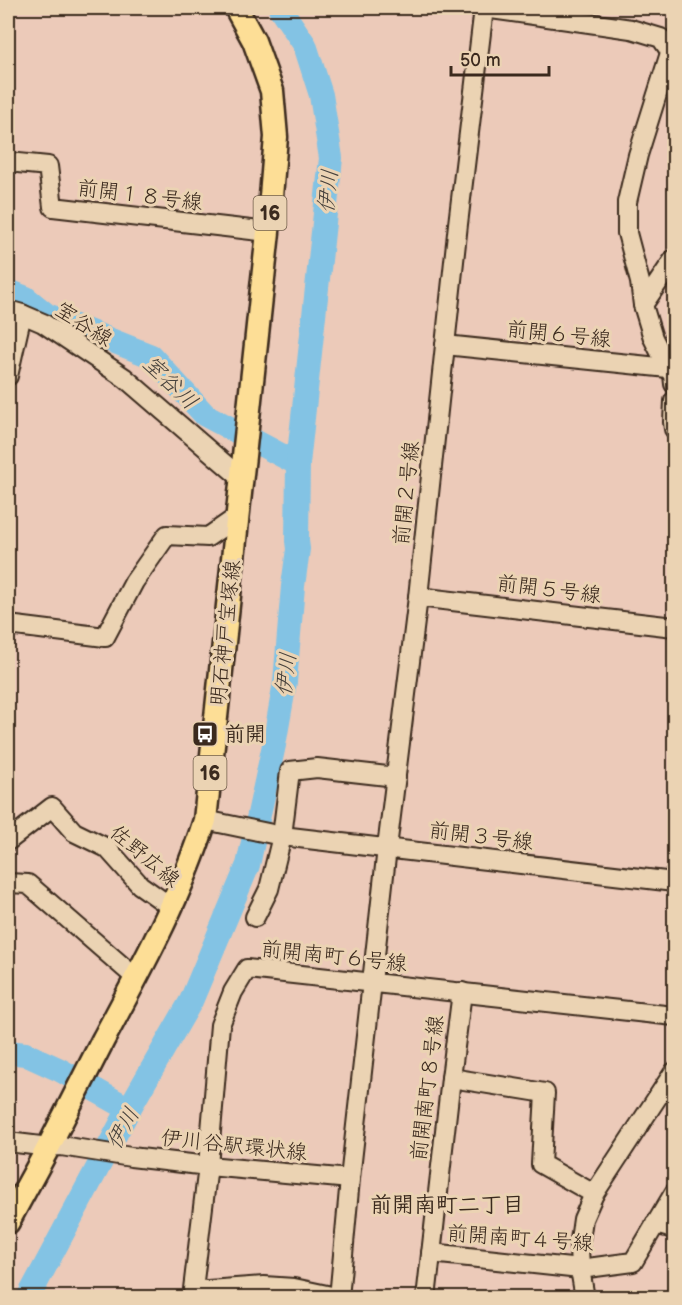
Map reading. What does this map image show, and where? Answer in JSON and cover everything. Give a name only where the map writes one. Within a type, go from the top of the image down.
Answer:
[{"type":"main road","name":"明石神戸宝塚線","points":[[8,1222],[55,1146],[82,1080],[171,907],[199,841],[212,821],[241,478],[276,137],[272,91],[254,41],[236,8]]},
{"type":"street","points":[[484,8],[631,29],[661,38],[672,55],[638,155],[627,202],[627,233],[640,282],[643,305],[653,338],[671,376]]},
{"type":"street","name":"前開２号線","points":[[339,1297],[387,848],[418,597],[484,8]]},
{"type":"street","name":"前開１８号線","points":[[8,162],[48,166],[53,207],[268,232]]},
{"type":"street","points":[[643,305],[675,259]]},
{"type":"street","points":[[8,376],[15,312]]},
{"type":"street","name":"室谷線","points":[[15,312],[43,323],[125,378],[241,478]]},
{"type":"street","name":"前開６号線","points":[[445,345],[671,376]]},
{"type":"street","points":[[675,401],[673,422],[675,429]]},
{"type":"street","points":[[8,625],[105,637],[134,582],[167,535],[208,537],[238,516]]},
{"type":"street","name":"前開５号線","points":[[418,597],[675,627]]},
{"type":"street","points":[[255,916],[269,889],[282,836],[290,771],[317,768],[396,777]]},
{"type":"street","name":"佐野広線","points":[[8,841],[52,807],[74,832],[107,848],[140,885],[171,907]]},
{"type":"street","points":[[212,821],[282,836]]},
{"type":"street","name":"前開３号線","points":[[282,836],[675,882]]},
{"type":"street","points":[[8,883],[28,884],[136,978]]},
{"type":"street","name":"前開南町６号線","points":[[339,1297],[294,1288],[264,1286],[193,1289],[208,1166],[220,1024],[233,992],[247,969],[675,1016]]},
{"type":"street","name":"前開南町８号線","points":[[426,1298],[462,992]]},
{"type":"street","points":[[585,1298],[579,1247],[583,1219],[594,1194],[668,1094],[675,1072]]},
{"type":"street","points":[[451,1078],[544,1093],[541,1164],[594,1194]]},
{"type":"street","name":"伊川谷駅環状線","points":[[8,1142],[208,1166],[350,1179]]},
{"type":"street","name":"前開南町４号線","points":[[431,1253],[580,1269],[633,1262],[675,1193]]},
{"type":"street","points":[[655,1224],[675,1228]]},
{"type":"waterway","name":"伊川","points":[[28,1298],[129,1109],[191,1001],[248,865],[274,745],[285,682],[298,549],[298,464],[331,158],[321,95],[305,45],[280,8]]},
{"type":"waterway","name":"室谷川","points":[[8,291],[26,298],[47,315],[151,356],[205,415],[298,464]]},
{"type":"waterway","points":[[8,1052],[25,1054],[60,1070],[129,1109]]},
{"type":"place","name":"前開","points":[[205,734]]},
{"type":"district","name":"前開南町二丁目","points":[[447,1204]]}]
